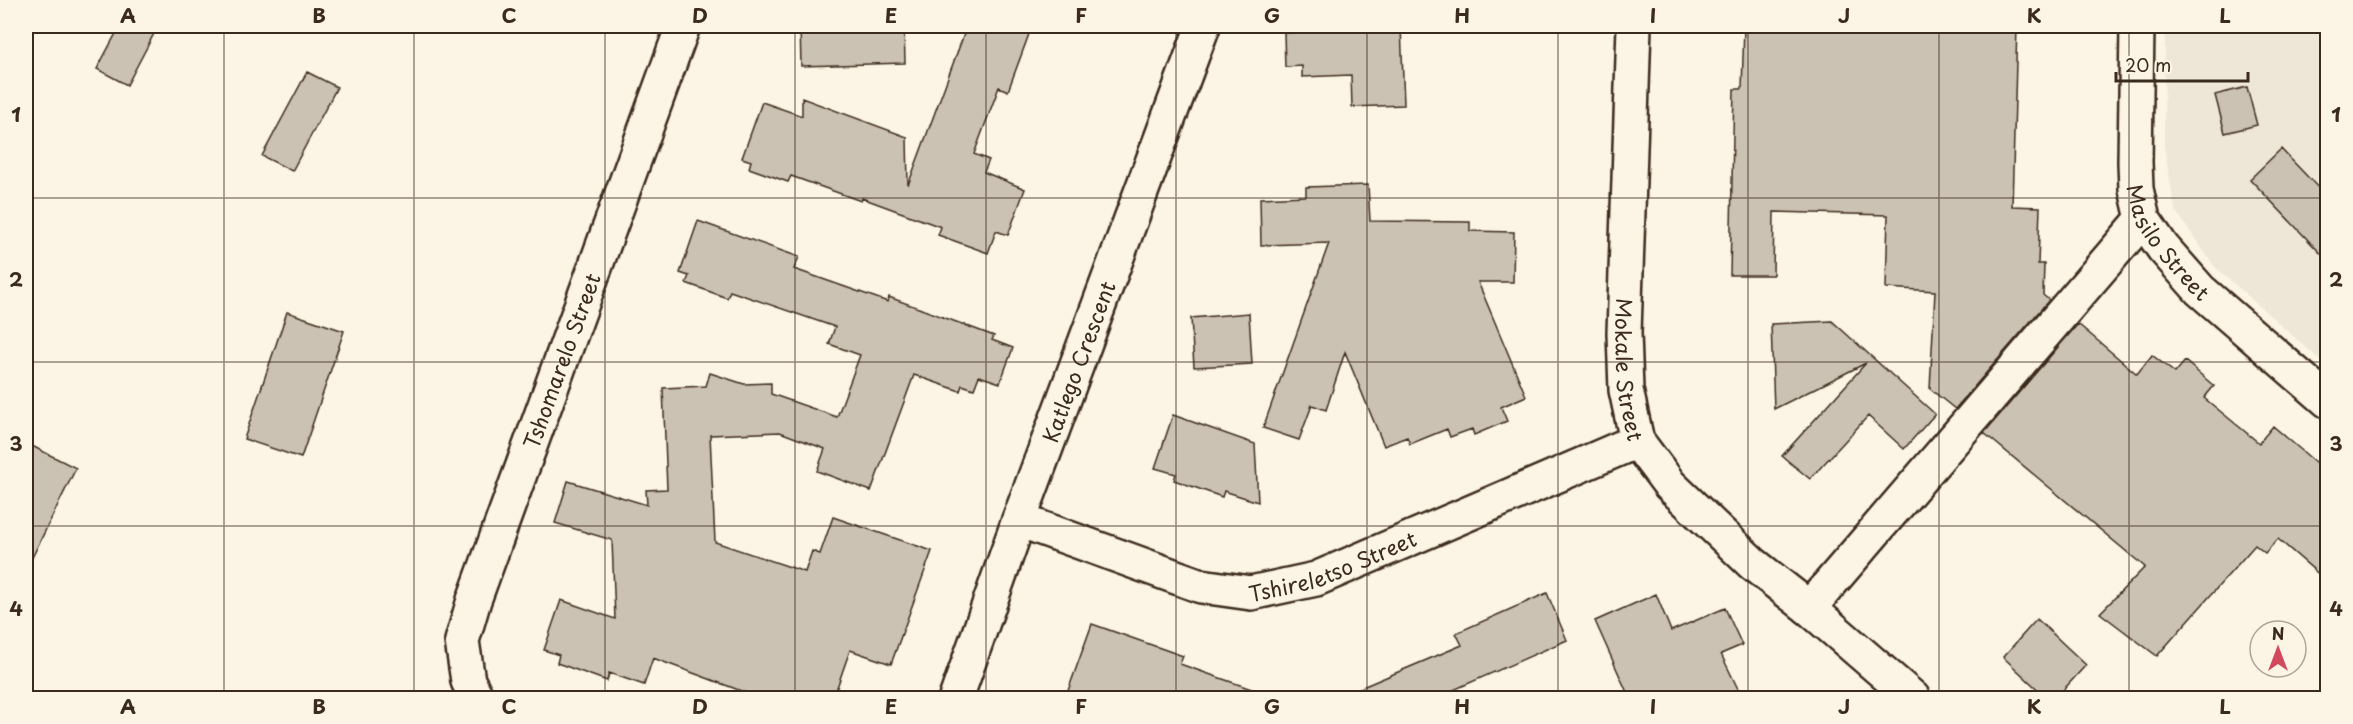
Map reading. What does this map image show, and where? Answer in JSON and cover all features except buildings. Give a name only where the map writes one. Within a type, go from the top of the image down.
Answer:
[{"type":"street","name":"Tshomarelo Street","points":[[477,699],[468,681],[462,641],[474,600],[682,26]]},
{"type":"street","name":"Katlego Crescent","points":[[956,699],[1019,520],[1203,26]]},
{"type":"street","name":"Mokale Street","points":[[1634,26],[1624,333],[1626,390],[1637,441],[1670,485],[1753,564],[1809,608],[1913,699]]},
{"type":"street","name":"Masilo Street","points":[[2137,26],[2135,162],[2136,189],[2143,219],[2163,248],[2200,290],[2328,401]]},
{"type":"street","points":[[1809,608],[2143,219]]},
{"type":"street","name":"Tshireletso Street","points":[[1019,520],[1201,586],[1251,593],[1316,579],[1637,441]]},
{"type":"shaded area","points":[[2165,26],[2327,26],[2327,366],[2215,267],[2175,210],[2164,146]]}]
